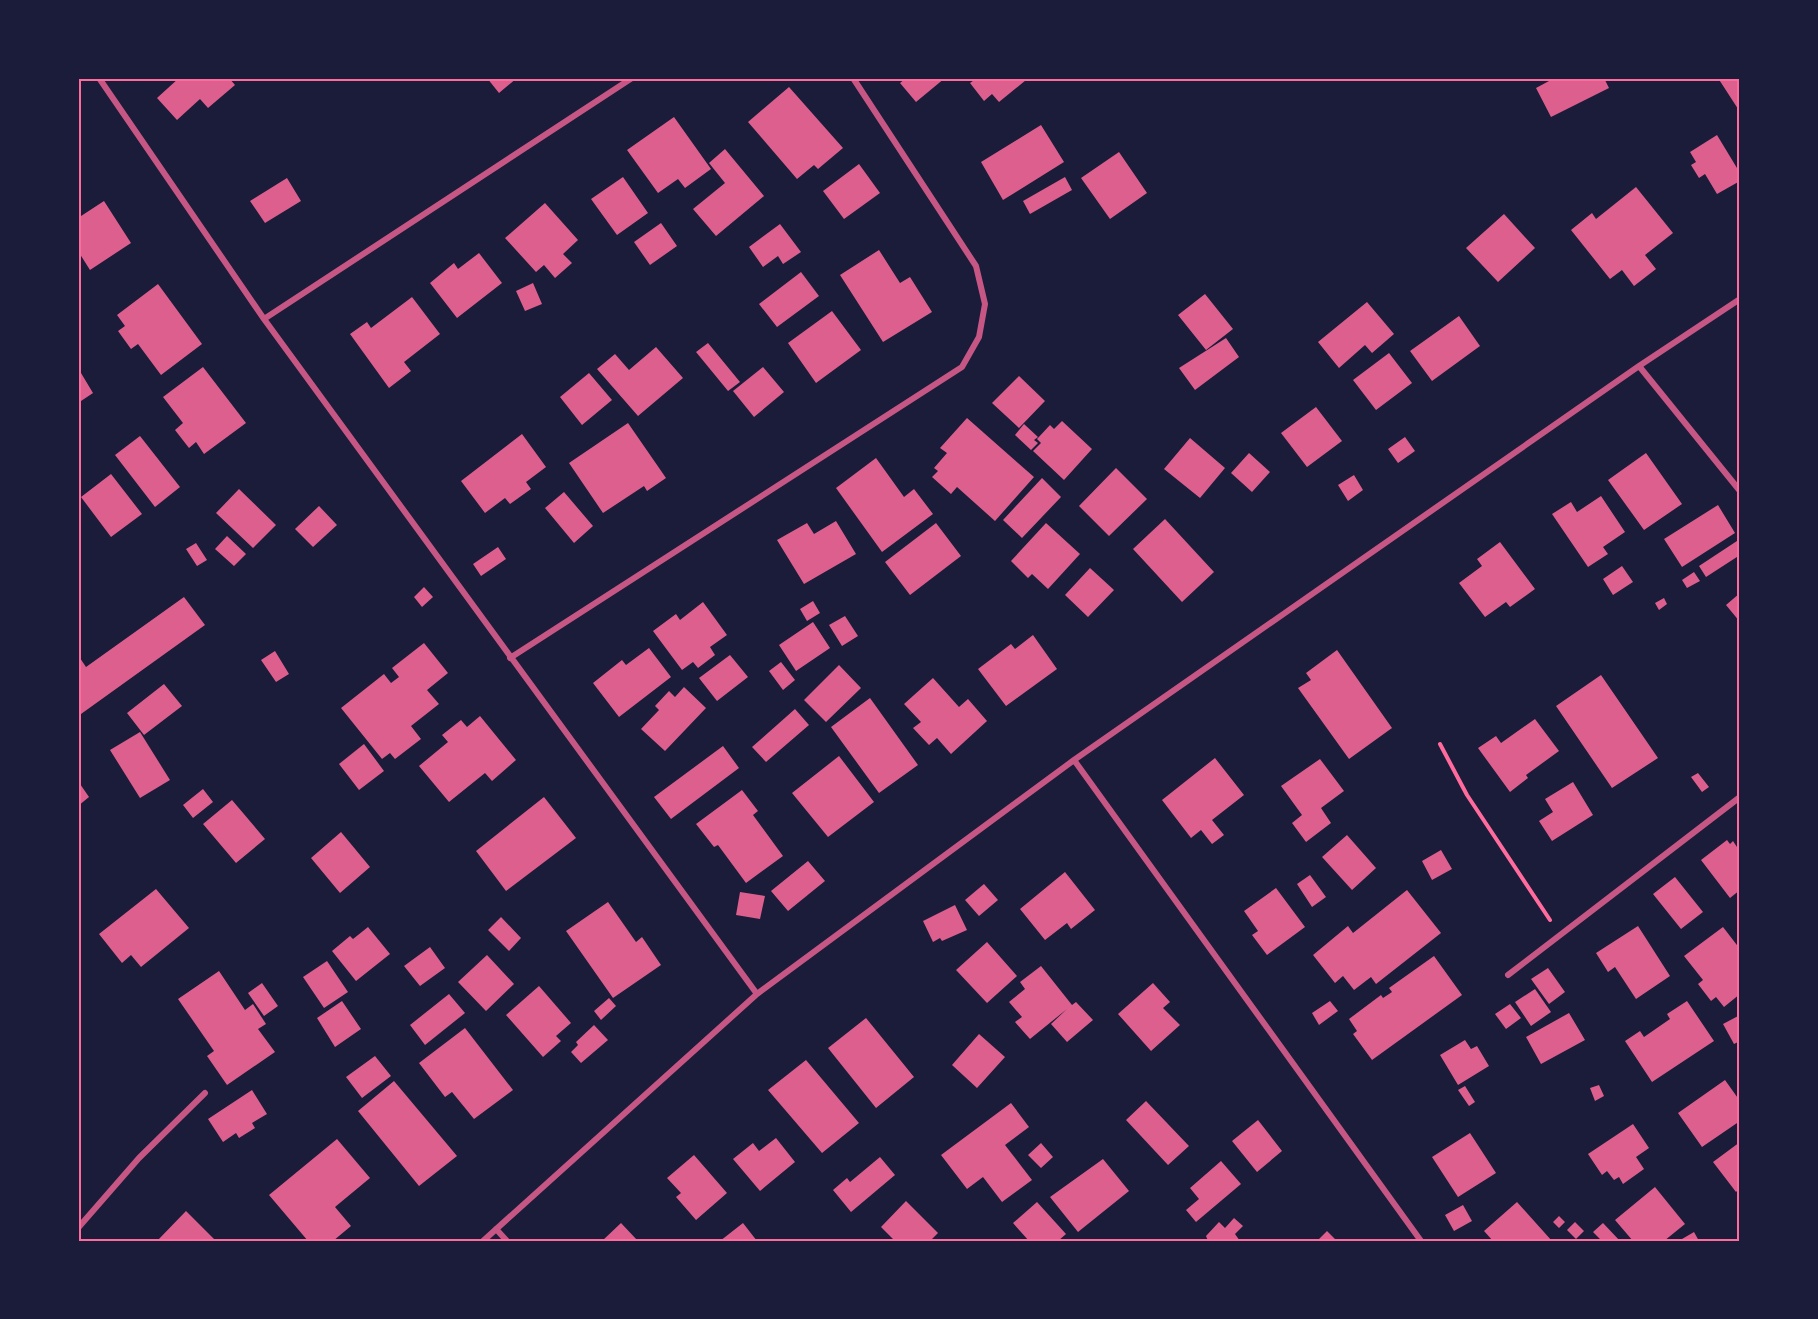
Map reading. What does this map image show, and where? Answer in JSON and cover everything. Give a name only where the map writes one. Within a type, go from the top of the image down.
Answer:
[{"type":"street","points":[[99,78],[264,319],[757,994]]},
{"type":"street","points":[[264,319],[632,78]]},
{"type":"street","points":[[510,658],[962,367],[980,337],[985,304],[976,266],[853,78]]},
{"type":"street","points":[[483,1241],[757,994],[1074,760],[1640,366],[1740,299]]},
{"type":"street","points":[[1640,366],[1740,491]]},
{"type":"street","points":[[1074,760],[1421,1241]]},
{"type":"street","points":[[1508,975],[1740,796]]},
{"type":"street","points":[[78,1228],[139,1158],[205,1093]]},
{"type":"street","points":[[496,1228],[507,1241]]},
{"type":"path","points":[[1440,744],[1467,795],[1560,936]]},
{"type":"building","points":[[179,78],[229,78],[235,85],[208,108],[200,99],[177,120],[157,98]]},
{"type":"building","points":[[487,78],[517,78],[499,93]]},
{"type":"building","points":[[906,78],[945,78],[916,102],[900,83]]},
{"type":"building","points":[[977,78],[1025,78],[1026,80],[999,102],[992,94],[984,101],[970,83]]},
{"type":"building","points":[[1547,78],[1604,78],[1609,88],[1551,117],[1536,88],[1549,81]]},
{"type":"building","points":[[1718,78],[1740,78],[1740,112]]},
{"type":"building","points":[[789,87],[843,148],[818,169],[814,165],[797,179],[748,122]]},
{"type":"building","points":[[674,117],[711,169],[685,188],[678,179],[658,193],[627,150]]},
{"type":"building","points":[[1041,125],[1064,162],[1003,200],[981,162]]},
{"type":"building","points":[[1717,135],[1740,173],[1740,181],[1717,194],[1705,174],[1699,178],[1691,165],[1696,162],[1690,152]]},
{"type":"building","points":[[725,149],[764,196],[716,236],[693,209],[725,183],[709,163]]},
{"type":"building","points":[[1119,152],[1147,193],[1110,219],[1081,178]]},
{"type":"building","points":[[859,164],[880,193],[844,219],[823,191]]},
{"type":"building","points":[[623,177],[648,213],[617,235],[591,199]]},
{"type":"building","points":[[1065,177],[1072,190],[1030,214],[1023,201]]},
{"type":"building","points":[[287,178],[301,201],[265,223],[250,201]]},
{"type":"building","points":[[1636,187],[1673,233],[1645,255],[1656,269],[1634,286],[1622,270],[1610,279],[1571,230],[1592,213],[1596,219]]},
{"type":"building","points":[[104,201],[131,243],[90,270],[78,251],[78,218]]},
{"type":"building","points":[[545,203],[578,240],[563,254],[572,263],[555,278],[544,265],[536,272],[505,238]]},
{"type":"building","points":[[1504,214],[1535,248],[1498,282],[1466,248]]},
{"type":"building","points":[[661,223],[677,246],[650,265],[634,242]]},
{"type":"building","points":[[780,224],[801,252],[783,264],[778,256],[763,267],[749,247]]},
{"type":"building","points":[[879,250],[900,283],[910,277],[932,312],[883,342],[840,275]]},
{"type":"building","points":[[479,253],[502,283],[457,318],[430,283],[454,263],[458,269]]},
{"type":"building","points":[[801,272],[819,296],[777,327],[759,304]]},
{"type":"building","points":[[533,283],[542,304],[525,311],[516,291]]},
{"type":"building","points":[[158,284],[202,344],[161,375],[138,344],[131,349],[118,331],[125,326],[117,315]]},
{"type":"building","points":[[1205,294],[1233,329],[1206,350],[1178,315]]},
{"type":"building","points":[[412,297],[440,334],[404,362],[411,371],[389,388],[350,334],[367,322],[371,328]]},
{"type":"building","points":[[1367,302],[1394,334],[1372,353],[1365,345],[1339,368],[1318,342]]},
{"type":"building","points":[[832,311],[861,350],[816,383],[788,343]]},
{"type":"building","points":[[1459,316],[1480,346],[1432,381],[1410,351]]},
{"type":"building","points":[[1226,338],[1239,357],[1195,390],[1179,368]]},
{"type":"building","points":[[708,343],[740,382],[728,391],[696,352]]},
{"type":"building","points":[[656,347],[683,378],[638,416],[597,369],[615,354],[629,370]]},
{"type":"building","points":[[1389,353],[1412,383],[1376,410],[1353,380]]},
{"type":"building","points":[[203,367],[246,423],[204,454],[196,442],[189,448],[175,430],[183,423],[163,397]]},
{"type":"building","points":[[763,367],[784,392],[754,417],[733,391]]},
{"type":"building","points":[[78,368],[93,393],[78,403]]},
{"type":"building","points":[[589,373],[612,400],[582,425],[560,397]]},
{"type":"building","points":[[1019,376],[1045,401],[1019,428],[992,403]]},
{"type":"building","points":[[1316,407],[1342,441],[1307,467],[1281,433]]},
{"type":"building","points":[[967,418],[1034,477],[995,521],[957,487],[951,494],[932,477],[938,471],[934,468],[947,453],[940,448]]},
{"type":"building","points":[[1062,421],[1092,449],[1064,480],[1033,451],[1041,443],[1037,439],[1050,425],[1054,429]]},
{"type":"building","points":[[628,423],[666,478],[647,491],[644,486],[603,513],[569,463]]},
{"type":"building","points":[[1024,424],[1038,437],[1034,440],[1038,443],[1031,450],[1015,435]]},
{"type":"building","points":[[522,434],[546,467],[526,482],[531,489],[510,504],[505,498],[485,513],[461,481]]},
{"type":"building","points":[[140,436],[180,487],[155,507],[115,455]]},
{"type":"building","points":[[1405,437],[1415,451],[1398,463],[1388,449]]},
{"type":"building","points":[[1190,438],[1225,468],[1200,498],[1164,469]]},
{"type":"building","points":[[1249,453],[1270,472],[1252,492],[1231,473]]},
{"type":"building","points":[[1646,453],[1682,504],[1644,530],[1608,480]]},
{"type":"building","points":[[876,458],[904,497],[914,489],[933,514],[882,552],[836,488]]},
{"type":"building","points":[[1116,468],[1147,499],[1109,536],[1079,506]]},
{"type":"building","points":[[111,474],[142,514],[111,537],[81,497]]},
{"type":"building","points":[[1354,475],[1363,490],[1348,501],[1338,485]]},
{"type":"building","points":[[1042,478],[1061,497],[1022,538],[1003,520]]},
{"type":"building","points":[[239,489],[276,525],[253,548],[216,513]]},
{"type":"building","points":[[564,492],[593,526],[574,543],[545,508]]},
{"type":"building","points":[[1601,496],[1625,532],[1603,547],[1608,554],[1588,567],[1552,514],[1571,502],[1577,512]]},
{"type":"building","points":[[1718,505],[1735,533],[1682,567],[1664,539]]},
{"type":"building","points":[[319,506],[337,525],[313,547],[295,529]]},
{"type":"building","points":[[1165,519],[1214,572],[1182,602],[1133,549]]},
{"type":"building","points":[[836,521],[856,554],[804,584],[777,540],[807,523],[814,534]]},
{"type":"building","points":[[936,523],[961,556],[910,595],[885,562]]},
{"type":"building","points":[[1046,523],[1080,554],[1048,589],[1032,574],[1028,578],[1011,561]]},
{"type":"building","points":[[227,536],[246,554],[234,566],[215,549]]},
{"type":"building","points":[[1740,539],[1740,555],[1706,577],[1699,566]]},
{"type":"building","points":[[1500,542],[1535,589],[1510,607],[1506,602],[1485,617],[1459,583],[1482,566],[1477,559]]},
{"type":"building","points":[[196,543],[207,560],[197,566],[186,549]]},
{"type":"building","points":[[498,547],[506,559],[481,576],[473,564]]},
{"type":"building","points":[[1622,566],[1633,582],[1613,595],[1603,579]]},
{"type":"building","points":[[1090,568],[1114,590],[1088,617],[1065,595]]},
{"type":"building","points":[[1694,572],[1700,581],[1687,588],[1682,580]]},
{"type":"building","points":[[424,587],[433,597],[422,607],[414,597]]},
{"type":"building","points":[[1740,593],[1740,622],[1726,605]]},
{"type":"building","points":[[184,597],[205,625],[81,714],[78,710],[78,655],[86,667]]},
{"type":"building","points":[[1664,598],[1667,604],[1659,610],[1655,603]]},
{"type":"building","points":[[813,601],[820,613],[807,621],[800,609]]},
{"type":"building","points":[[703,602],[727,635],[710,647],[715,655],[698,668],[693,662],[682,670],[653,631],[676,614],[680,620]]},
{"type":"building","points":[[845,616],[858,636],[842,646],[829,625]]},
{"type":"building","points":[[813,622],[830,648],[796,671],[779,645]]},
{"type":"building","points":[[1033,635],[1057,669],[1006,706],[978,669],[1011,644],[1015,649]]},
{"type":"building","points":[[424,643],[448,673],[427,690],[439,704],[411,726],[421,739],[395,759],[390,753],[382,759],[341,708],[384,674],[391,683],[399,677],[392,668]]},
{"type":"building","points":[[649,648],[671,677],[619,717],[593,683],[622,660],[626,665]]},
{"type":"building","points":[[1337,650],[1392,728],[1349,759],[1298,688],[1311,680],[1306,673]]},
{"type":"building","points":[[275,651],[289,674],[276,682],[261,660]]},
{"type":"building","points":[[730,655],[748,677],[717,701],[699,678]]},
{"type":"building","points":[[781,662],[795,680],[783,690],[769,671]]},
{"type":"building","points":[[839,665],[861,688],[826,722],[804,700]]},
{"type":"building","points":[[1601,675],[1658,758],[1612,788],[1556,706]]},
{"type":"building","points":[[933,678],[959,707],[968,699],[987,721],[951,754],[937,738],[929,745],[913,728],[921,722],[904,704]]},
{"type":"building","points":[[164,684],[182,706],[144,735],[127,713]]},
{"type":"building","points":[[684,687],[706,708],[665,751],[641,729],[659,710],[655,706],[669,691],[675,697]]},
{"type":"building","points":[[870,698],[918,765],[879,793],[831,727]]},
{"type":"building","points":[[795,709],[809,725],[766,762],[752,747]]},
{"type":"building","points":[[480,716],[516,760],[492,781],[485,773],[449,802],[419,766],[448,742],[442,735],[461,720],[467,727]]},
{"type":"building","points":[[1535,719],[1559,751],[1526,775],[1528,778],[1510,792],[1478,748],[1496,736],[1501,743]]},
{"type":"building","points":[[140,732],[170,780],[140,798],[110,750]]},
{"type":"building","points":[[364,744],[384,771],[359,790],[339,764]]},
{"type":"building","points":[[723,746],[739,768],[671,819],[654,797]]},
{"type":"building","points":[[839,756],[874,802],[828,837],[792,793]]},
{"type":"building","points":[[1215,758],[1244,795],[1212,820],[1224,835],[1212,844],[1201,830],[1191,838],[1162,800]]},
{"type":"building","points":[[1320,759],[1344,791],[1321,808],[1331,823],[1306,842],[1292,823],[1302,815],[1281,786]]},
{"type":"building","points":[[1698,773],[1709,787],[1702,792],[1691,777]]},
{"type":"building","points":[[78,781],[89,797],[78,806]]},
{"type":"building","points":[[1573,782],[1593,815],[1552,841],[1539,821],[1553,812],[1545,799]]},
{"type":"building","points":[[203,789],[213,802],[193,818],[183,805]]},
{"type":"building","points":[[742,790],[758,811],[753,815],[783,856],[746,883],[718,845],[714,847],[696,824]]},
{"type":"building","points":[[544,797],[576,838],[506,891],[476,851]]},
{"type":"building","points":[[232,800],[265,839],[236,863],[203,824]]},
{"type":"building","points":[[341,832],[370,867],[340,893],[311,858]]},
{"type":"building","points":[[1347,835],[1376,868],[1352,890],[1322,857]]},
{"type":"building","points":[[1727,840],[1730,844],[1733,841],[1737,847],[1740,845],[1740,890],[1730,898],[1701,860]]},
{"type":"building","points":[[1441,850],[1452,869],[1432,880],[1422,861]]},
{"type":"building","points":[[808,861],[825,881],[788,911],[771,891]]},
{"type":"building","points":[[1065,872],[1095,910],[1071,929],[1067,923],[1045,940],[1020,909]]},
{"type":"building","points":[[1310,875],[1326,897],[1312,907],[1297,884]]},
{"type":"building","points":[[1675,877],[1703,912],[1681,929],[1653,894]]},
{"type":"building","points":[[984,884],[998,900],[979,916],[965,900]]},
{"type":"building","points":[[1276,888],[1305,927],[1267,955],[1252,935],[1258,931],[1244,911]]},
{"type":"building","points":[[156,889],[189,928],[141,967],[131,955],[122,963],[99,934]]},
{"type":"building","points":[[1407,890],[1441,933],[1376,984],[1371,977],[1354,990],[1343,976],[1335,983],[1313,955],[1348,926],[1353,933]]},
{"type":"building","points":[[740,892],[765,896],[760,919],[736,915]]},
{"type":"building","points":[[608,902],[636,942],[642,937],[661,965],[613,998],[566,931]]},
{"type":"building","points":[[955,905],[967,930],[942,941],[940,938],[933,942],[923,921]]},
{"type":"building","points":[[501,917],[521,938],[509,951],[488,930]]},
{"type":"building","points":[[1638,926],[1670,976],[1636,999],[1615,967],[1608,972],[1596,953]]},
{"type":"building","points":[[368,927],[390,954],[356,981],[332,951],[350,936],[353,939]]},
{"type":"building","points":[[1723,927],[1740,949],[1740,994],[1724,1007],[1716,997],[1711,1001],[1698,984],[1703,980],[1684,956]]},
{"type":"building","points":[[987,942],[1017,976],[987,1003],[956,970]]},
{"type":"building","points":[[430,947],[445,968],[420,986],[404,966]]},
{"type":"building","points":[[487,955],[514,984],[486,1011],[458,982]]},
{"type":"building","points":[[1434,956],[1462,995],[1372,1060],[1353,1034],[1357,1031],[1349,1019],[1381,995],[1383,998],[1392,992],[1389,988]]},
{"type":"building","points":[[327,961],[348,992],[324,1008],[303,977]]},
{"type":"building","points":[[1041,966],[1072,1005],[1076,1002],[1093,1020],[1067,1042],[1051,1024],[1067,1009],[1030,1039],[1015,1022],[1022,1017],[1009,1002],[1025,989],[1020,982]]},
{"type":"building","points":[[1548,968],[1565,992],[1549,1004],[1531,979]]},
{"type":"building","points":[[219,971],[245,1010],[253,1004],[266,1024],[258,1029],[275,1052],[227,1085],[207,1056],[214,1051],[178,999]]},
{"type":"building","points":[[262,983],[278,1006],[264,1016],[248,993]]},
{"type":"building","points":[[1153,983],[1170,1002],[1163,1008],[1180,1025],[1151,1051],[1118,1014]]},
{"type":"building","points":[[539,986],[571,1023],[556,1036],[561,1041],[543,1057],[506,1015]]},
{"type":"building","points":[[1535,989],[1551,1012],[1531,1026],[1515,1002]]},
{"type":"building","points":[[449,994],[465,1013],[425,1045],[410,1025]]},
{"type":"building","points":[[609,998],[616,1006],[601,1020],[594,1011]]},
{"type":"building","points":[[342,1001],[361,1029],[335,1047],[317,1018]]},
{"type":"building","points":[[1330,1001],[1338,1011],[1319,1025],[1312,1013]]},
{"type":"building","points":[[1687,1001],[1714,1041],[1652,1082],[1625,1041],[1640,1031],[1644,1037],[1670,1019],[1667,1014]]},
{"type":"building","points":[[1510,1004],[1521,1018],[1506,1029],[1495,1014]]},
{"type":"building","points":[[1569,1013],[1585,1040],[1541,1064],[1526,1037]]},
{"type":"building","points":[[1740,1015],[1740,1041],[1734,1044],[1723,1024]]},
{"type":"building","points":[[866,1018],[914,1077],[876,1108],[828,1048]]},
{"type":"building","points":[[594,1025],[608,1040],[581,1063],[571,1052],[578,1045],[576,1042]]},
{"type":"building","points":[[465,1028],[513,1090],[474,1119],[452,1092],[445,1097],[419,1063]]},
{"type":"building","points":[[979,1034],[1005,1057],[977,1088],[952,1065]]},
{"type":"building","points":[[1465,1040],[1471,1049],[1477,1046],[1489,1066],[1458,1085],[1440,1055]]},
{"type":"building","points":[[375,1056],[391,1076],[362,1098],[346,1077]]},
{"type":"building","points":[[806,1060],[859,1123],[822,1153],[768,1090]]},
{"type":"building","points":[[1725,1080],[1740,1101],[1740,1121],[1702,1147],[1678,1113]]},
{"type":"building","points":[[394,1081],[457,1156],[419,1186],[358,1111]]},
{"type":"building","points":[[1599,1085],[1604,1096],[1595,1101],[1590,1088]]},
{"type":"building","points":[[1465,1086],[1475,1102],[1469,1106],[1458,1090]]},
{"type":"building","points":[[252,1090],[267,1114],[252,1123],[255,1128],[239,1138],[236,1133],[223,1142],[208,1119]]},
{"type":"building","points":[[1146,1101],[1189,1146],[1168,1165],[1126,1120]]},
{"type":"building","points":[[1011,1103],[1029,1127],[1005,1145],[1032,1180],[1002,1202],[983,1177],[967,1189],[941,1155]]},
{"type":"building","points":[[1258,1120],[1282,1151],[1257,1172],[1232,1141]]},
{"type":"building","points":[[1633,1124],[1649,1148],[1636,1157],[1644,1169],[1623,1184],[1619,1177],[1614,1180],[1607,1171],[1602,1175],[1588,1154]]},
{"type":"building","points":[[1470,1133],[1496,1173],[1458,1197],[1432,1157]]},
{"type":"building","points":[[776,1138],[795,1162],[760,1191],[733,1159],[753,1143],[759,1151]]},
{"type":"building","points":[[337,1139],[370,1178],[335,1207],[351,1226],[333,1241],[308,1241],[269,1195]]},
{"type":"building","points":[[1740,1142],[1740,1188],[1736,1192],[1713,1162]]},
{"type":"building","points":[[1041,1143],[1053,1157],[1041,1168],[1028,1155]]},
{"type":"building","points":[[694,1155],[727,1193],[696,1220],[676,1197],[681,1193],[667,1178]]},
{"type":"building","points":[[880,1157],[895,1175],[851,1212],[833,1190],[847,1178],[850,1182]]},
{"type":"building","points":[[1103,1159],[1129,1191],[1078,1232],[1050,1197]]},
{"type":"building","points":[[1221,1161],[1241,1184],[1196,1222],[1186,1210],[1199,1199],[1190,1188]]},
{"type":"building","points":[[1655,1187],[1685,1224],[1664,1241],[1633,1241],[1615,1220]]},
{"type":"building","points":[[906,1201],[938,1233],[930,1241],[895,1241],[881,1227]]},
{"type":"building","points":[[1037,1202],[1066,1234],[1058,1241],[1029,1241],[1013,1223]]},
{"type":"building","points":[[1517,1202],[1552,1241],[1493,1241],[1484,1231]]},
{"type":"building","points":[[1463,1205],[1472,1221],[1454,1231],[1445,1215]]},
{"type":"building","points":[[186,1211],[216,1241],[157,1241]]},
{"type":"building","points":[[1559,1216],[1565,1222],[1559,1228],[1553,1222]]},
{"type":"building","points":[[1234,1218],[1243,1226],[1235,1234],[1240,1241],[1208,1241],[1206,1236],[1219,1222],[1225,1228]]},
{"type":"building","points":[[1575,1222],[1584,1231],[1576,1239],[1567,1230]]},
{"type":"building","points":[[621,1223],[638,1241],[602,1241]]},
{"type":"building","points":[[743,1223],[757,1241],[720,1241]]},
{"type":"building","points":[[1603,1223],[1620,1241],[1602,1241],[1593,1232]]},
{"type":"building","points":[[1327,1231],[1337,1241],[1317,1241]]},
{"type":"building","points":[[1694,1232],[1699,1241],[1683,1241],[1682,1239]]}]
